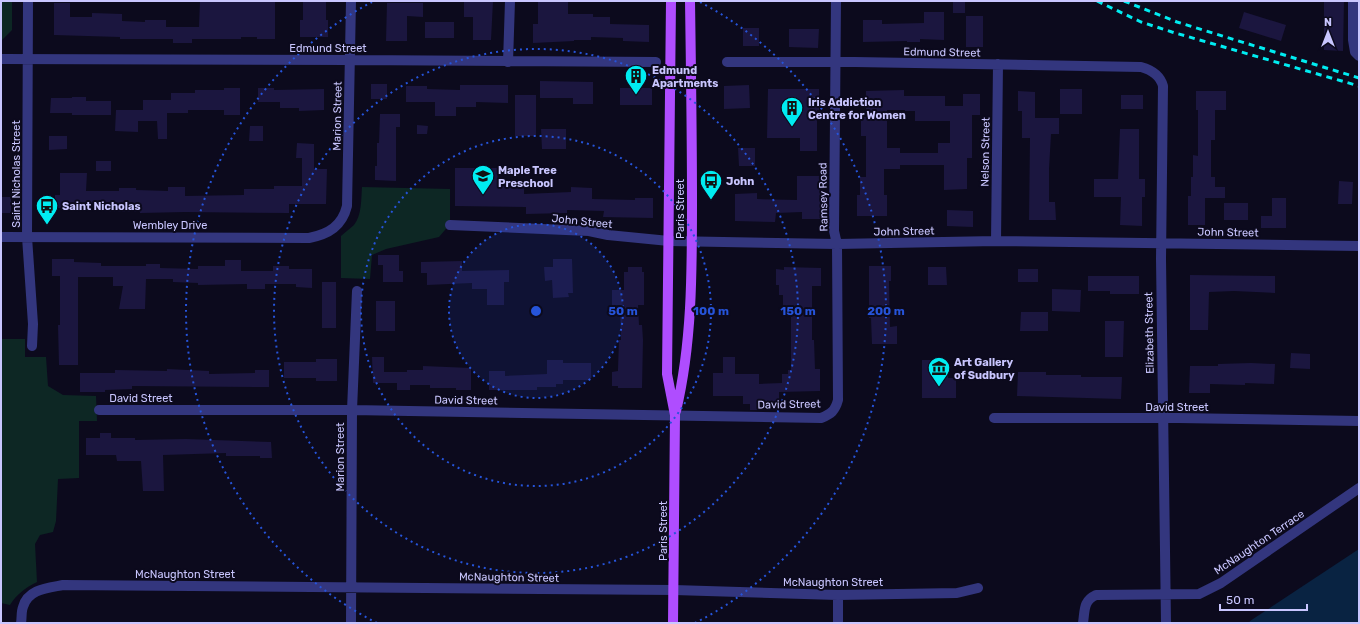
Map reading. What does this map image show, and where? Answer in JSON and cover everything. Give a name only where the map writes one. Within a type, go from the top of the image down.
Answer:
[{"type":"main road","name":"Paris Street","points":[[671,1],[667,374],[675,415],[673,623]]},
{"type":"main road","name":"Paris Street","points":[[675,415],[683,380],[689,332],[692,242],[690,1]]},
{"type":"street","name":"Saint Nicholas Street","points":[[28,1],[28,237],[34,324],[32,346]]},
{"type":"street","name":"Marion Street","points":[[335,227],[344,217],[347,206],[351,1]]},
{"type":"street","points":[[508,62],[510,1]]},
{"type":"street","name":"Ramsey Road","points":[[831,414],[836,408],[838,400],[837,244],[834,231],[836,1]]},
{"type":"street","points":[[1353,1],[1353,40],[1355,52],[1359,56]]},
{"type":"street","name":"Edmund Street","points":[[1,59],[656,62]]},
{"type":"street","name":"Edmund Street","points":[[727,62],[836,62],[1141,67],[1155,73]]},
{"type":"street","name":"Nelson Street","points":[[996,241],[998,64]]},
{"type":"street","name":"Elizabeth Street","points":[[1155,73],[1161,80],[1163,86],[1161,242],[1162,418],[1166,623]]},
{"type":"street","name":"John Street","points":[[450,224],[589,231],[614,236],[692,242],[837,244],[996,241],[1161,242],[1181,244],[1359,246]]},
{"type":"street","name":"Wembley Drive","points":[[1,237],[310,238],[321,235],[335,227]]},
{"type":"street","name":"Marion Street","points":[[351,623],[352,410],[357,291]]},
{"type":"street","name":"David Street","points":[[99,410],[352,410],[821,418],[831,414]]},
{"type":"street","name":"David Street","points":[[994,418],[1162,418],[1359,421]]},
{"type":"street","name":"McNaughton Terrace","points":[[1166,594],[1199,594],[1221,583],[1359,488]]},
{"type":"street","name":"McNaughton Street","points":[[21,623],[23,606],[29,595],[40,590],[64,585],[674,590],[838,596],[957,593],[978,588]]},
{"type":"street","points":[[1083,623],[1085,606],[1088,599],[1096,595],[1166,594]]},
{"type":"street","points":[[838,596],[838,623]]},
{"type":"green space","points":[[1,1],[12,1],[12,30],[1,41]]},
{"type":"green space","points":[[362,187],[450,189],[450,224],[439,237],[386,249],[372,255],[370,279],[341,278],[341,236],[357,221],[361,207]]},
{"type":"green space","points":[[1,339],[25,339],[25,357],[46,357],[48,386],[63,395],[96,396],[97,421],[79,421],[79,478],[58,479],[56,521],[53,532],[40,535],[35,544],[37,582],[22,592],[10,605],[1,603]]},
{"type":"water","points":[[1359,549],[1359,623],[1249,623],[1250,621]]},
{"type":"building","points":[[200,1],[275,1],[275,39],[241,37],[241,39],[192,39],[192,43],[173,43],[173,39],[120,39],[120,37],[54,35],[54,3],[70,3],[70,17],[92,17],[92,13],[122,14],[122,21],[145,22],[145,20],[166,20],[166,27],[199,27]]},
{"type":"building","points":[[303,1],[326,1],[328,37],[300,37],[300,20],[303,20]]},
{"type":"building","points":[[464,1],[493,1],[491,40],[473,40],[473,17],[464,17]]},
{"type":"building","points":[[538,1],[568,1],[568,14],[593,14],[593,17],[610,17],[610,24],[649,25],[649,42],[623,41],[623,38],[591,37],[591,40],[533,43],[533,24],[538,24]]},
{"type":"building","points":[[953,1],[965,1],[965,13],[953,13]]},
{"type":"building","points":[[1324,1],[1344,1],[1343,51],[1324,50]]},
{"type":"building","points":[[387,3],[423,3],[423,17],[407,16],[407,41],[386,41]]},
{"type":"building","points":[[924,12],[944,12],[944,40],[920,39],[920,42],[863,42],[863,20],[882,20],[882,24],[924,23]]},
{"type":"building","points":[[1244,12],[1286,25],[1281,41],[1239,28]]},
{"type":"building","points":[[966,16],[983,16],[983,47],[966,47]]},
{"type":"building","points":[[425,22],[454,22],[454,38],[425,38]]},
{"type":"building","points":[[743,28],[759,28],[759,46],[743,46]]},
{"type":"building","points":[[789,29],[819,29],[818,48],[789,47]]},
{"type":"building","points":[[540,81],[593,82],[593,104],[573,104],[573,98],[540,98]]},
{"type":"building","points":[[371,84],[387,84],[387,99],[371,99]]},
{"type":"building","points":[[460,85],[508,85],[508,103],[476,102],[476,107],[456,107],[456,116],[435,116],[435,102],[406,102],[406,86],[427,86],[427,89],[460,90]]},
{"type":"building","points":[[749,85],[750,108],[724,109],[724,86]]},
{"type":"building","points":[[224,88],[240,88],[240,115],[224,115],[224,110],[188,110],[188,113],[167,113],[167,139],[158,139],[157,121],[138,121],[138,132],[115,131],[116,110],[143,110],[143,100],[171,100],[171,93],[195,93],[195,90],[224,90]]},
{"type":"building","points":[[258,88],[274,88],[274,90],[324,89],[324,110],[299,111],[299,108],[280,108],[280,102],[258,102]]},
{"type":"building","name":"Edmund Apartments","points":[[620,88],[652,88],[652,105],[620,105]]},
{"type":"building","points":[[768,89],[819,89],[819,110],[817,110],[817,151],[800,151],[800,138],[767,138]]},
{"type":"building","points":[[1060,89],[1082,89],[1082,114],[1060,114]]},
{"type":"building","points":[[904,90],[904,96],[945,96],[945,106],[963,106],[963,94],[980,94],[980,115],[972,115],[972,158],[967,158],[967,189],[944,190],[944,165],[900,165],[900,169],[884,169],[884,195],[887,195],[887,216],[857,216],[857,195],[860,195],[860,177],[866,177],[866,136],[861,136],[861,117],[866,117],[866,91]],"holes":[[[887,110],[915,111],[915,121],[950,121],[950,143],[938,143],[938,153],[900,153],[900,148],[887,148]]]},
{"type":"building","points":[[1018,91],[1035,92],[1035,118],[1059,118],[1059,134],[1051,134],[1049,169],[1049,202],[1055,202],[1056,220],[1029,220],[1030,138],[1022,138],[1022,111],[1018,111]]},
{"type":"building","points":[[1196,91],[1226,91],[1226,110],[1215,110],[1215,140],[1211,140],[1211,177],[1215,177],[1215,187],[1225,187],[1225,198],[1205,198],[1205,225],[1188,225],[1188,196],[1191,196],[1193,155],[1198,156],[1198,110],[1196,110]]},
{"type":"building","points":[[515,95],[536,95],[536,136],[515,136]]},
{"type":"building","points":[[1121,95],[1143,95],[1143,109],[1121,109]]},
{"type":"building","points":[[86,97],[86,101],[111,101],[111,115],[72,115],[72,113],[50,113],[51,98]]},
{"type":"building","points":[[380,114],[400,114],[400,127],[396,127],[396,181],[375,180]]},
{"type":"building","points":[[417,125],[428,126],[427,134],[417,134]]},
{"type":"building","points":[[250,126],[263,126],[263,141],[249,141]]},
{"type":"building","points":[[541,129],[566,129],[566,149],[542,149]]},
{"type":"building","points":[[1120,129],[1139,129],[1139,179],[1145,179],[1145,197],[1142,197],[1142,226],[1120,225],[1121,197],[1094,197],[1094,179],[1118,179]]},
{"type":"building","points":[[49,136],[67,136],[67,149],[49,150]]},
{"type":"building","points":[[297,143],[314,144],[314,169],[327,169],[326,204],[289,204],[289,213],[140,213],[93,211],[93,208],[55,208],[55,195],[60,195],[60,173],[87,173],[86,191],[119,191],[119,188],[136,188],[136,190],[168,191],[168,187],[185,187],[185,196],[244,195],[244,189],[274,189],[274,186],[302,186],[302,158],[296,158]]},
{"type":"building","points":[[738,148],[755,148],[755,166],[739,166]]},
{"type":"building","points":[[96,161],[111,161],[111,171],[96,171]]},
{"type":"building","points":[[455,168],[498,168],[497,186],[524,187],[524,194],[571,192],[571,187],[592,188],[592,199],[635,200],[635,198],[653,198],[653,218],[603,217],[604,211],[567,210],[567,213],[526,214],[526,207],[455,206]]},
{"type":"building","points":[[797,176],[820,176],[821,219],[802,219],[802,212],[776,213],[775,222],[735,221],[735,194],[757,193],[757,199],[797,200]]},
{"type":"building","points":[[1339,181],[1353,182],[1352,204],[1338,204]]},
{"type":"building","points":[[1,197],[11,197],[11,213],[1,213]]},
{"type":"building","points":[[1272,198],[1286,198],[1286,228],[1261,228],[1261,216],[1272,216]]},
{"type":"building","points":[[1224,203],[1248,203],[1248,220],[1224,220]]},
{"type":"building","points":[[947,210],[973,211],[973,227],[947,226]]},
{"type":"building","points":[[378,255],[399,255],[399,271],[403,271],[403,282],[383,282],[383,265],[378,265]]},
{"type":"building","points":[[52,259],[74,259],[74,262],[101,263],[101,266],[146,266],[146,264],[160,264],[160,268],[198,269],[198,266],[225,266],[225,260],[241,260],[241,271],[273,271],[273,266],[289,266],[289,269],[312,269],[312,288],[296,287],[296,284],[265,284],[265,289],[247,289],[247,284],[198,285],[198,283],[173,282],[173,279],[146,279],[145,309],[119,309],[123,286],[113,286],[113,277],[78,277],[78,365],[59,365],[58,325],[60,325],[60,276],[52,276]]},
{"type":"building","points":[[553,259],[572,259],[573,293],[568,293],[569,297],[553,298],[552,280],[545,281],[544,267],[553,267]]},
{"type":"building","points":[[462,261],[462,271],[509,270],[509,282],[504,282],[504,305],[487,305],[487,289],[472,289],[472,283],[427,285],[427,273],[421,273],[421,262]]},
{"type":"building","points":[[869,266],[891,266],[891,281],[889,281],[890,327],[897,326],[897,344],[872,344],[871,318],[869,318]]},
{"type":"building","points":[[628,267],[642,267],[642,272],[644,272],[644,305],[638,305],[639,325],[642,325],[643,340],[642,388],[618,388],[618,386],[612,386],[612,372],[618,371],[619,340],[621,340],[620,305],[612,305],[612,290],[624,290],[624,272],[628,272]]},
{"type":"building","points":[[784,267],[821,268],[821,286],[812,286],[812,340],[814,340],[815,369],[820,369],[820,391],[779,392],[779,410],[750,410],[750,404],[743,404],[743,396],[713,396],[713,373],[723,373],[723,357],[735,357],[735,374],[759,374],[759,384],[782,383],[782,374],[788,374],[788,370],[791,370],[791,311],[783,311],[783,295],[779,295],[779,285],[776,285],[776,269],[784,270]]},
{"type":"building","points":[[928,267],[946,267],[947,285],[928,285]]},
{"type":"building","points":[[1018,269],[1038,269],[1038,282],[1018,282]]},
{"type":"building","points":[[1190,275],[1275,276],[1275,293],[1234,291],[1209,292],[1208,330],[1190,330]]},
{"type":"building","points":[[1088,276],[1139,276],[1139,294],[1110,294],[1110,291],[1088,291]]},
{"type":"building","points":[[322,282],[336,282],[336,328],[322,328]]},
{"type":"building","points":[[1052,289],[1081,290],[1080,312],[1052,311]]},
{"type":"building","points":[[376,301],[395,301],[395,331],[376,331]]},
{"type":"building","points":[[1021,312],[1048,312],[1048,331],[1020,331]]},
{"type":"building","points":[[1105,321],[1124,321],[1123,357],[1105,357]]},
{"type":"building","points":[[1291,353],[1310,354],[1310,369],[1290,368]]},
{"type":"building","points":[[372,357],[384,357],[384,372],[423,370],[423,366],[471,368],[471,390],[456,390],[456,388],[430,388],[430,385],[410,385],[410,390],[397,390],[397,383],[373,383]]},
{"type":"building","points":[[316,359],[337,359],[337,381],[316,381],[316,378],[284,378],[284,362],[316,362]]},
{"type":"building","points":[[547,360],[563,360],[563,363],[591,363],[591,380],[563,380],[563,384],[556,384],[556,387],[537,387],[537,390],[489,390],[489,371],[505,371],[505,376],[547,374]]},
{"type":"building","name":"Art Gallery of Sudbury","points":[[922,360],[948,360],[948,378],[956,378],[956,398],[922,398]]},
{"type":"building","points":[[1218,364],[1275,364],[1274,384],[1210,384],[1210,393],[1189,393],[1190,366],[1218,366]]},
{"type":"building","points":[[167,369],[209,371],[209,374],[255,373],[255,370],[269,370],[269,387],[132,386],[132,389],[105,390],[105,392],[80,392],[80,373],[115,373],[115,370],[167,371]]},
{"type":"building","points":[[1018,372],[1046,372],[1046,375],[1081,375],[1081,377],[1122,377],[1121,399],[1017,396]]},
{"type":"building","points":[[100,433],[111,433],[111,438],[135,438],[135,440],[186,439],[271,442],[272,458],[260,458],[260,456],[226,456],[226,453],[163,455],[164,491],[143,491],[141,461],[117,461],[116,455],[86,455],[86,438],[100,438]]},
{"type":"railway","points":[[1097,1],[1141,22],[1359,86]]},
{"type":"railway","points":[[1124,1],[1177,22],[1359,78]]},
{"type":"place","name":"Edmund Apartments","points":[[636,96]]},
{"type":"place","name":"Iris Addiction Centre for Women","points":[[792,128]]},
{"type":"place","name":"Maple Tree Preschool","points":[[483,196]]},
{"type":"place","name":"John","points":[[711,200]]},
{"type":"place","name":"Saint Nicholas","points":[[47,226]]},
{"type":"place","name":"Art Gallery of Sudbury","points":[[939,388]]}]
